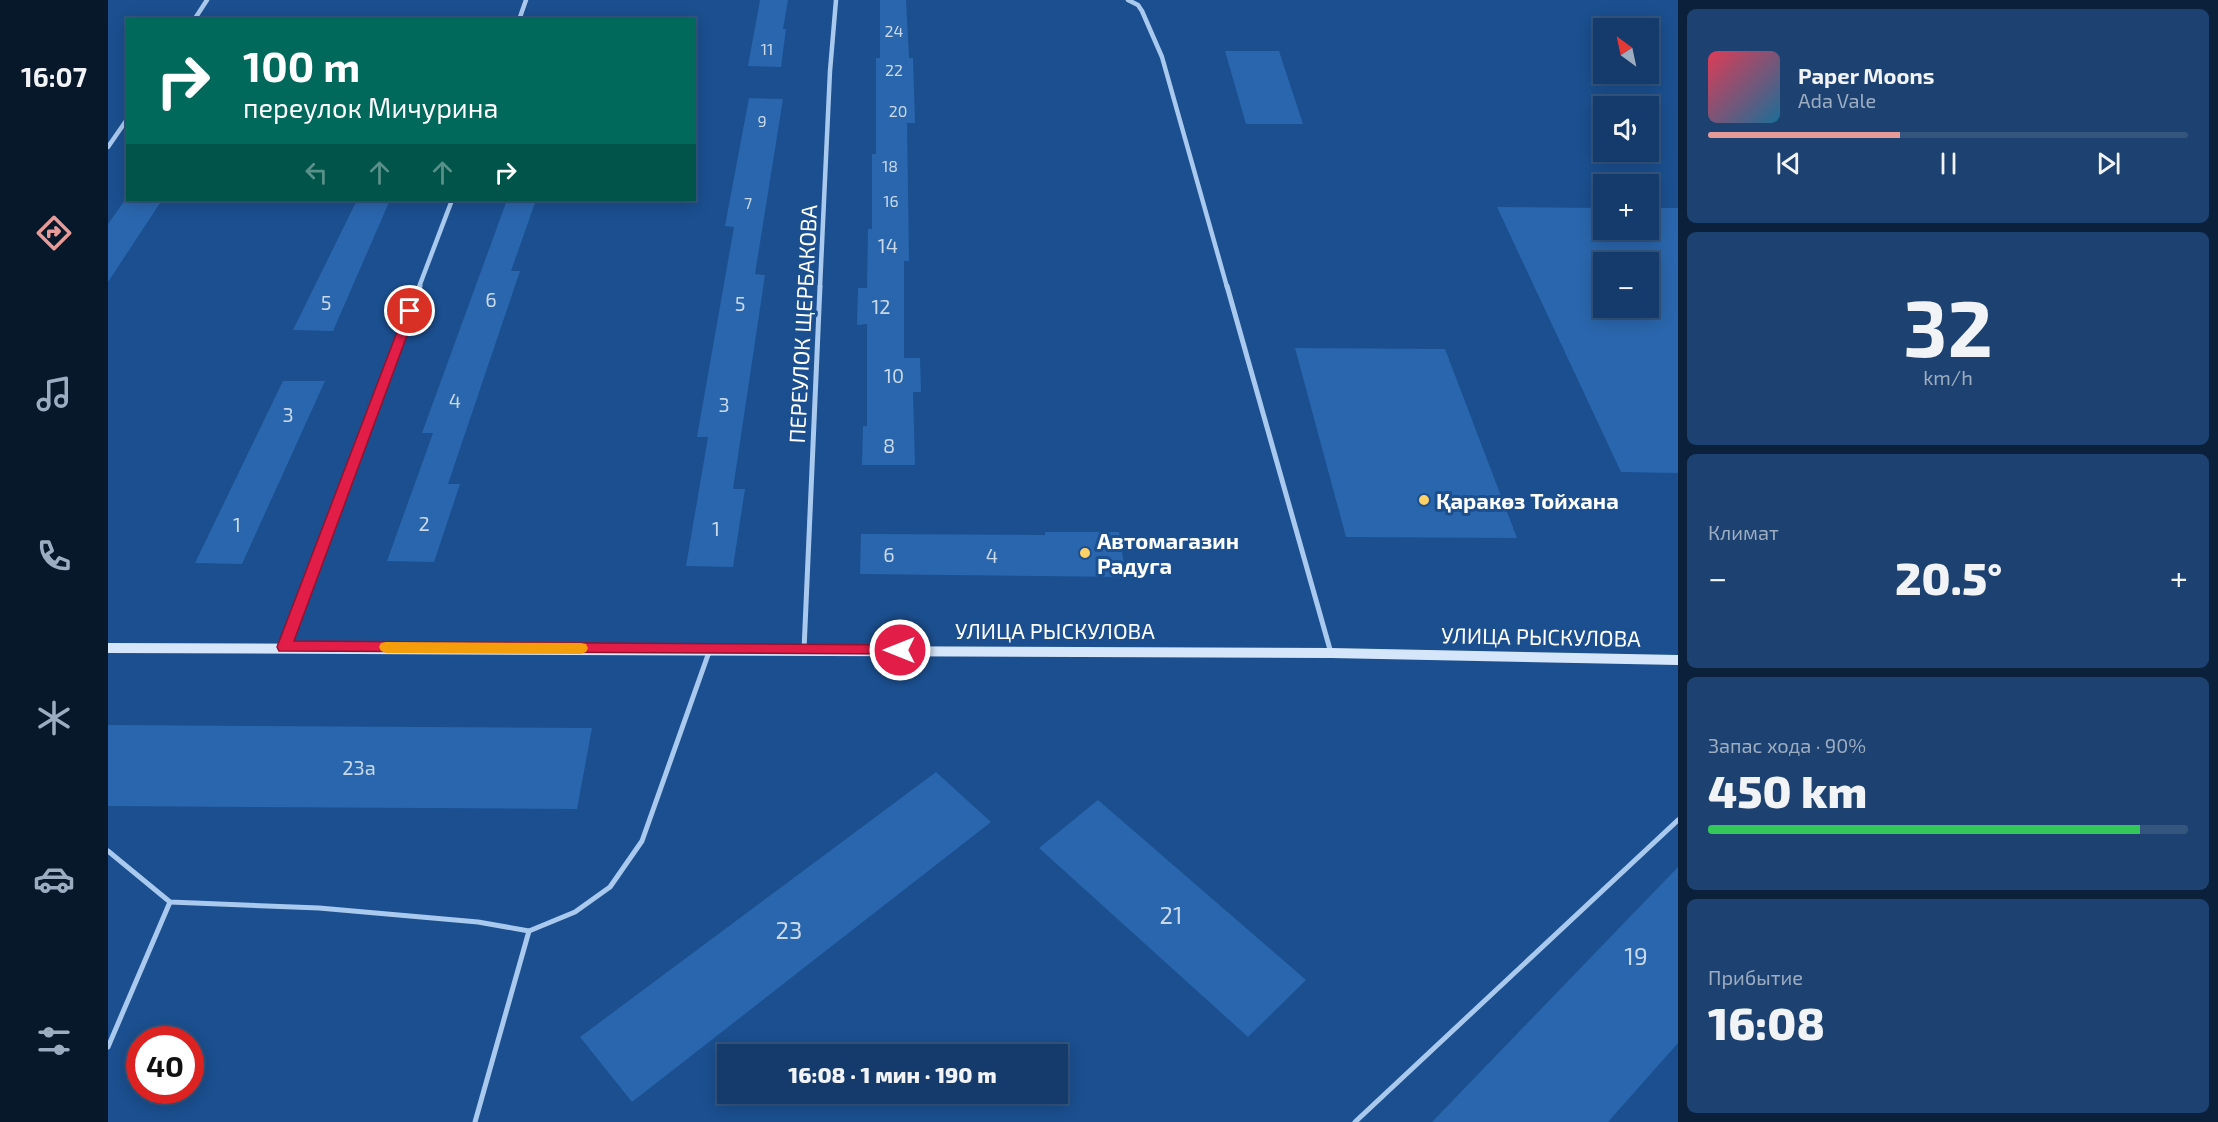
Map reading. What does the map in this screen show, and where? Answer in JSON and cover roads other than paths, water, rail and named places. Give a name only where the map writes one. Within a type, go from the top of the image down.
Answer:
[{"type":"street","points":[[195,18],[207,0]]},
{"type":"street","points":[[520,18],[526,0]]},
{"type":"street","name":"ПЕРЕУЛОК ЩЕРБАКОВА","points":[[804,650],[829,83],[836,0]]},
{"type":"street","points":[[1130,0],[1142,11],[1162,57],[1331,653]]},
{"type":"street","points":[[108,147],[126,121]]},
{"type":"street","points":[[285,647],[452,201]]},
{"type":"street","name":"УЛИЦА РЫСКУЛОВА","points":[[108,648],[1331,653],[1678,660]]},
{"type":"lane","points":[[108,851],[170,902],[330,909],[478,922],[529,931],[575,912],[610,886],[642,841],[711,649]]},
{"type":"lane","points":[[1355,1122],[1678,820]]},
{"type":"lane","points":[[108,1047],[170,902]]},
{"type":"lane","points":[[475,1122],[529,931]]},
{"type":"place","name":"Қаракөз Тойхана","points":[[1424,500]]},
{"type":"place","name":"Автомагазин Радуга","points":[[1085,553]]}]
